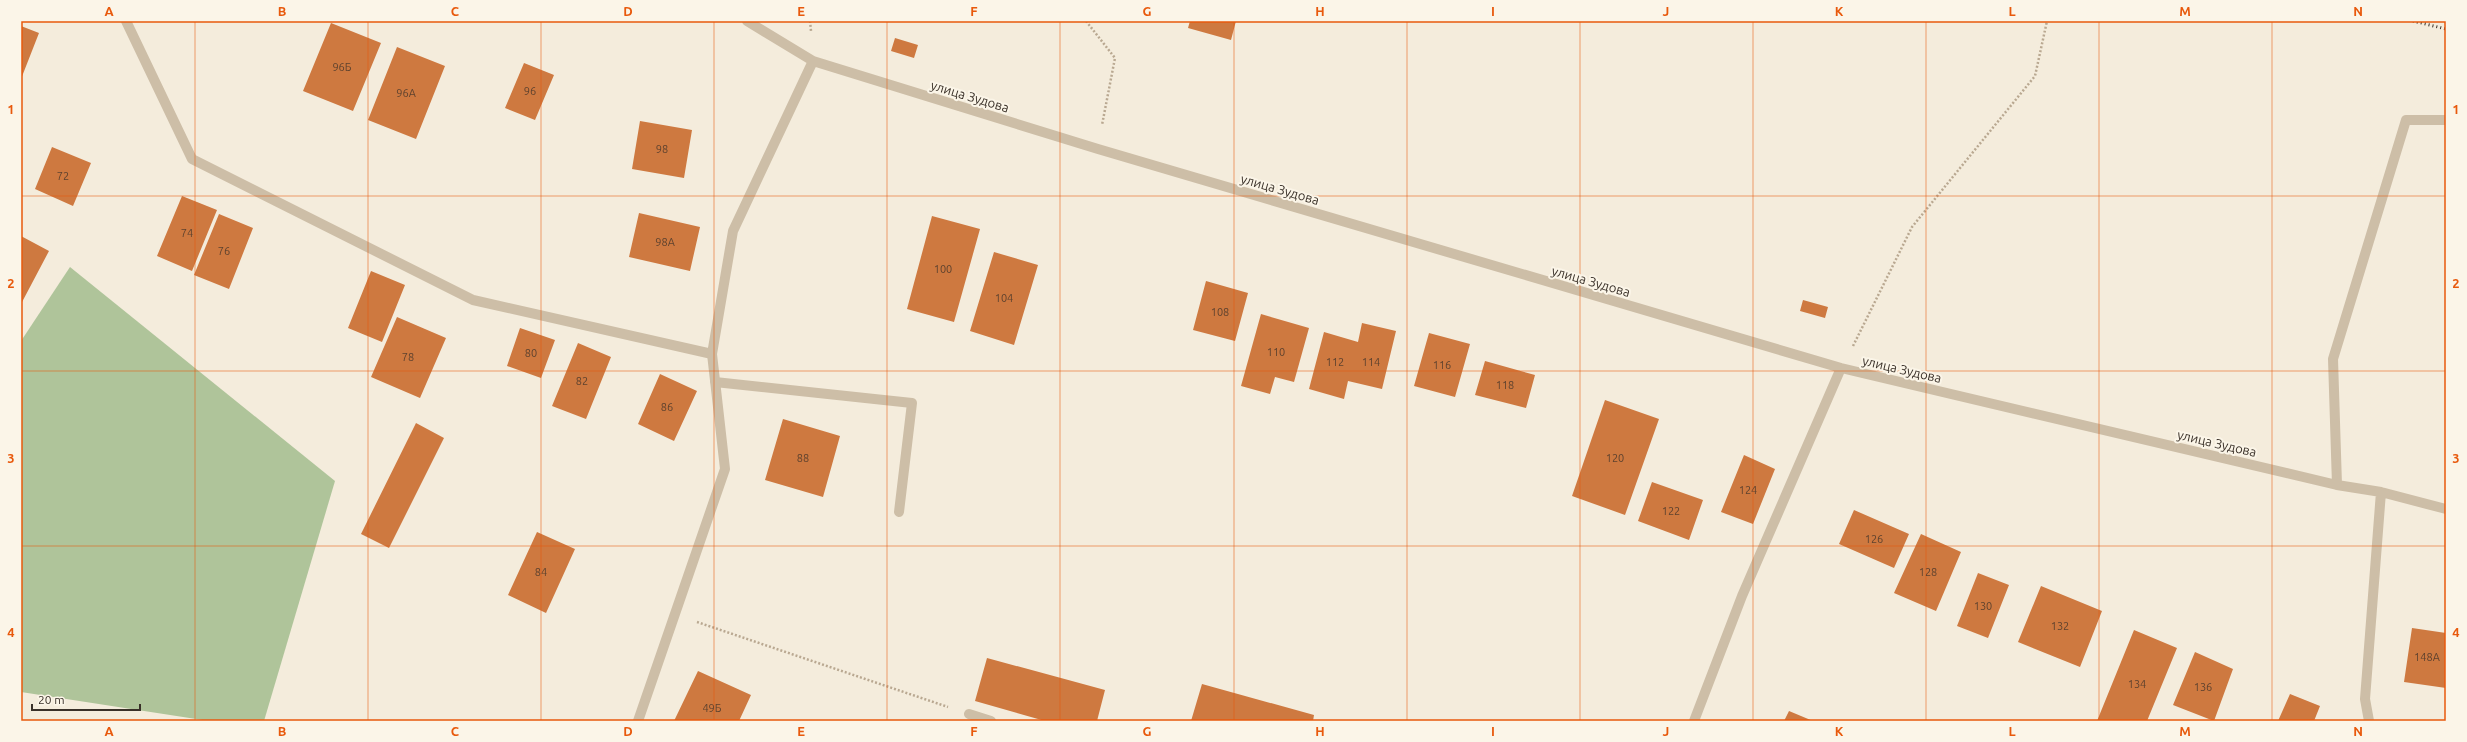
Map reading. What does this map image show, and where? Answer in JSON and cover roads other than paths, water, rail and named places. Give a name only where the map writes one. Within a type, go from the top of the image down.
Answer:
[{"type":"street","points":[[126,21],[192,159],[473,300],[712,354]]},
{"type":"street","name":"улица Зудова","points":[[747,21],[813,61],[1098,149],[1841,368],[2337,485],[2382,492],[2446,508]]},
{"type":"street","points":[[638,721],[725,469],[712,354],[733,231],[813,61]]},
{"type":"street","points":[[2337,485],[2333,359],[2335,351],[2406,120],[2446,120]]},
{"type":"street","points":[[1694,721],[1742,596],[1841,368]]},
{"type":"street","points":[[715,382],[912,403],[899,512]]},
{"type":"street","points":[[2369,721],[2365,699],[2382,492]]},
{"type":"street","points":[[970,714],[991,721]]},
{"type":"railway","points":[[2413,21],[2446,29]]}]
